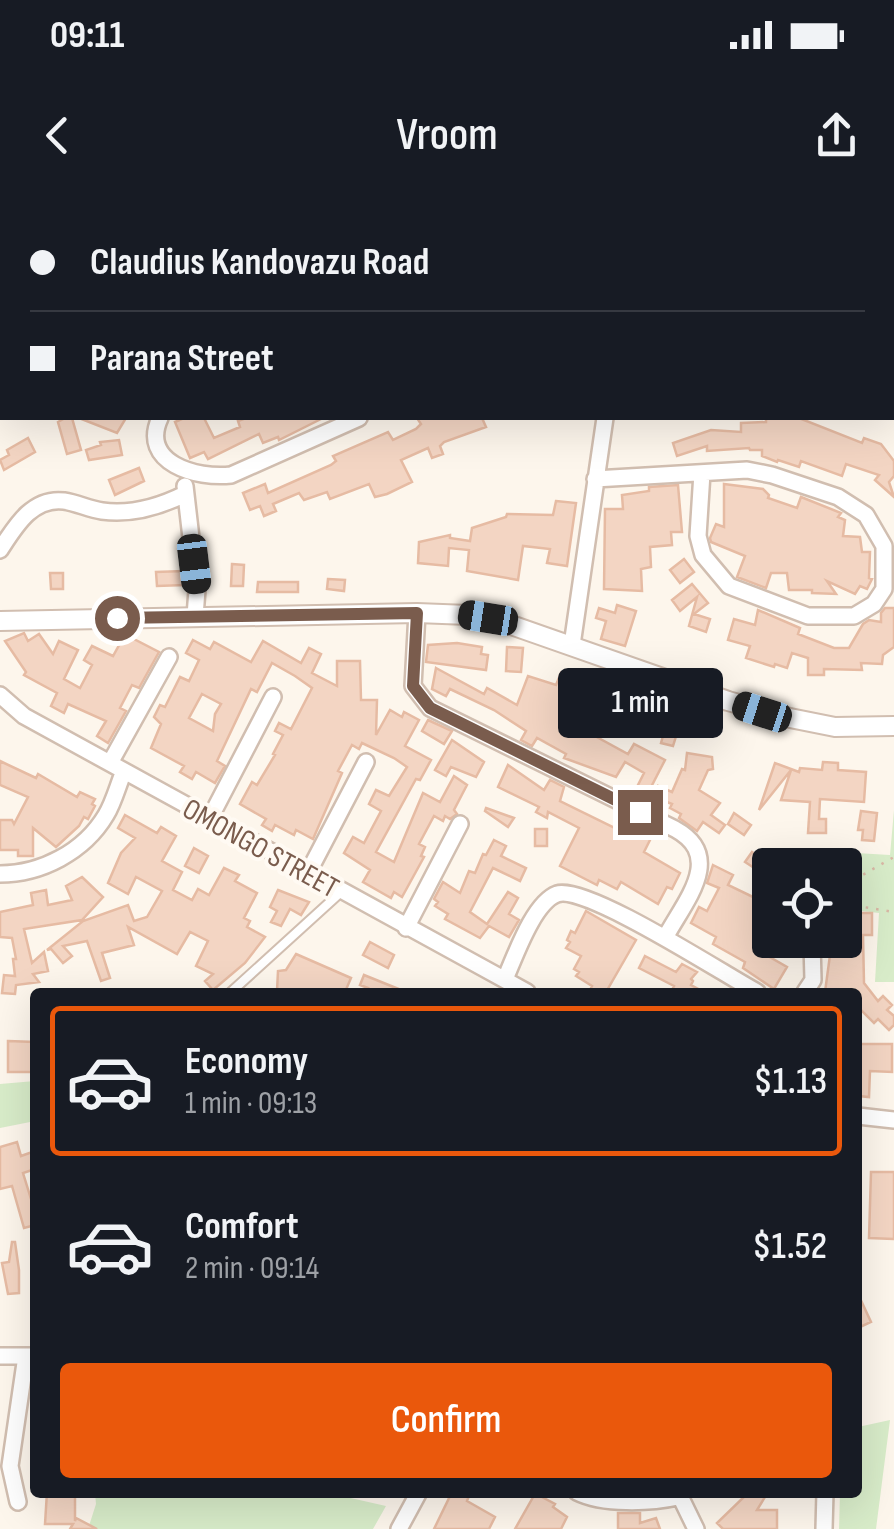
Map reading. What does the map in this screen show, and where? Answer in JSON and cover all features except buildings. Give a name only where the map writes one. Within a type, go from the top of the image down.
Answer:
[{"type":"street","points":[[159,420],[157,446],[172,465],[210,477],[230,475],[354,420]]},
{"type":"street","points":[[572,645],[605,420]]},
{"type":"street","points":[[595,478],[746,470],[772,475],[856,506],[873,524],[884,546],[884,588],[874,604],[854,616],[808,616],[728,586],[704,555],[698,536],[702,473]]},
{"type":"street","points":[[186,472],[185,494],[197,590],[195,616]]},
{"type":"street","points":[[0,550],[20,519],[41,504],[60,500],[105,511],[138,510],[158,508],[185,494]]},
{"type":"street","points":[[417,613],[413,686],[430,708],[675,830],[696,845],[699,874],[664,938]]},
{"type":"street","points":[[0,622],[417,613],[488,618],[762,712],[835,726],[894,726]]},
{"type":"street","points":[[0,874],[24,874],[55,862],[105,818],[117,767],[170,657]]},
{"type":"street","name":"OMONGO STREET","points":[[0,694],[24,716],[520,988]]},
{"type":"street","points":[[210,820],[273,696]]},
{"type":"street","points":[[308,872],[366,762]]},
{"type":"street","points":[[406,928],[460,824]]},
{"type":"street","points":[[505,979],[535,916],[556,894],[582,897],[750,988]]},
{"type":"street","points":[[808,988],[813,980],[812,958]]},
{"type":"street","points":[[862,1116],[894,1120]]},
{"type":"street","points":[[0,1356],[30,1356],[10,1466],[18,1502]]},
{"type":"street","points":[[403,1528],[416,1498]]},
{"type":"street","points":[[589,1498],[668,1498]]},
{"type":"street","points":[[680,1498],[696,1529]]},
{"type":"street","points":[[824,1529],[826,1498]]},
{"type":"lane","points":[[235,988],[341,892]]},
{"type":"path","points":[[862,875],[894,857]]},
{"type":"path","points":[[862,907],[894,912]]},
{"type":"green space","points":[[894,810],[894,982],[875,982],[879,913],[862,911],[862,853],[890,855]]},
{"type":"green space","points":[[30,1081],[30,1122],[0,1128],[0,1084]]},
{"type":"green space","points":[[890,1420],[876,1529],[839,1529],[840,1498],[862,1498],[862,1426]]},
{"type":"green space","points":[[95,1498],[351,1498],[386,1506],[373,1529],[88,1529]]},
{"type":"route","points":[[117,618],[417,613],[413,686],[430,708],[640,812]]}]
